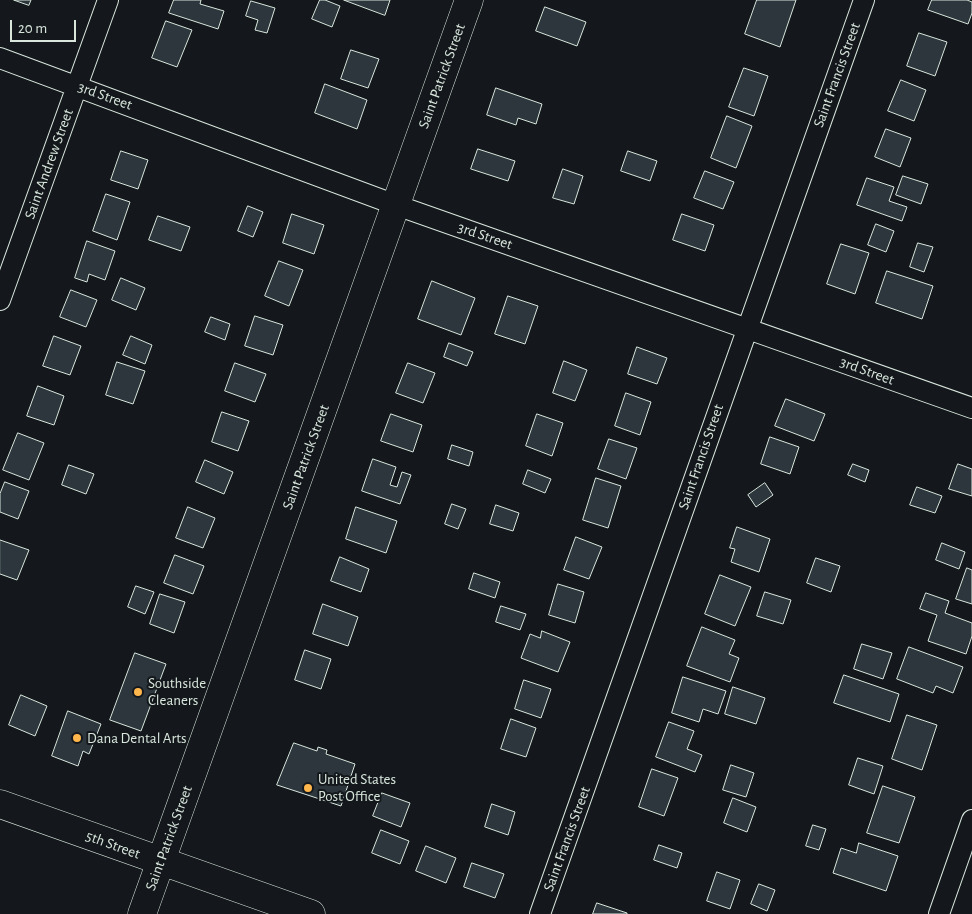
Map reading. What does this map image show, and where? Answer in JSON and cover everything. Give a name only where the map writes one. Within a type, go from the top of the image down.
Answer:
[{"type":"main road","name":"Saint Patrick Street","points":[[142,914],[469,0]]},
{"type":"main road","name":"5th Street","points":[[0,804],[311,914]]},
{"type":"street","name":"Saint Andrew Street","points":[[0,300],[108,0]]},
{"type":"street","name":"Saint Francis Street","points":[[540,914],[864,0]]},
{"type":"street","name":"3rd Street","points":[[0,58],[396,205],[972,408]]},
{"type":"street","points":[[939,914],[972,820]]},
{"type":"building","points":[[14,0],[31,0],[29,5]]},
{"type":"building","points":[[174,0],[201,0],[200,4],[224,11],[218,29],[169,13]]},
{"type":"building","points":[[320,0],[340,6],[332,27],[312,19]]},
{"type":"building","points":[[344,0],[390,0],[385,15]]},
{"type":"building","points":[[757,0],[796,0],[780,47],[745,34]]},
{"type":"building","points":[[932,0],[967,0],[972,2],[972,13],[968,24],[928,10]]},
{"type":"building","points":[[251,1],[275,8],[267,33],[255,30],[258,20],[246,16]]},
{"type":"building","points":[[545,7],[586,22],[577,46],[536,31]]},
{"type":"building","points":[[166,21],[192,30],[177,67],[152,58]]},
{"type":"building","points":[[919,33],[947,42],[935,76],[907,66]]},
{"type":"building","points":[[351,50],[379,59],[368,88],[341,79]]},
{"type":"building","points":[[744,68],[768,76],[754,116],[729,107]]},
{"type":"building","points":[[901,80],[926,90],[914,121],[888,111]]},
{"type":"building","points":[[325,84],[367,100],[357,129],[315,113]]},
{"type":"building","points":[[496,88],[542,104],[536,124],[518,118],[516,125],[487,115]]},
{"type":"building","points":[[727,116],[752,126],[736,168],[711,158]]},
{"type":"building","points":[[886,129],[911,138],[900,167],[875,157]]},
{"type":"building","points":[[478,149],[515,161],[508,181],[471,169]]},
{"type":"building","points":[[121,151],[148,160],[138,189],[111,180]]},
{"type":"building","points":[[628,151],[657,161],[650,181],[621,171]]},
{"type":"building","points":[[563,169],[583,176],[574,204],[553,198]]},
{"type":"building","points":[[705,171],[734,182],[723,209],[694,198]]},
{"type":"building","points":[[903,176],[928,184],[921,204],[896,195]]},
{"type":"building","points":[[867,178],[894,187],[889,201],[907,207],[902,221],[857,205]]},
{"type":"building","points":[[106,194],[130,202],[117,240],[93,231]]},
{"type":"building","points":[[248,206],[263,212],[253,237],[238,231]]},
{"type":"building","points":[[292,214],[324,225],[314,254],[283,243]]},
{"type":"building","points":[[682,214],[714,225],[705,251],[673,240]]},
{"type":"building","points":[[158,216],[190,227],[181,251],[149,240]]},
{"type":"building","points":[[876,224],[894,231],[886,252],[868,245]]},
{"type":"building","points":[[87,241],[115,251],[105,280],[89,274],[87,282],[75,278]]},
{"type":"building","points":[[918,243],[933,247],[924,272],[910,267]]},
{"type":"building","points":[[841,244],[869,253],[855,294],[827,284]]},
{"type":"building","points":[[279,261],[303,270],[289,306],[265,296]]},
{"type":"building","points":[[887,271],[933,286],[922,319],[876,303]]},
{"type":"building","points":[[121,278],[145,288],[136,310],[112,300]]},
{"type":"building","points":[[432,281],[475,298],[461,335],[418,319]]},
{"type":"building","points":[[71,290],[97,300],[86,327],[60,317]]},
{"type":"building","points":[[508,296],[538,306],[525,344],[495,334]]},
{"type":"building","points":[[255,316],[283,325],[273,355],[245,346]]},
{"type":"building","points":[[211,317],[230,324],[225,340],[205,332]]},
{"type":"building","points":[[54,336],[81,346],[70,375],[43,366]]},
{"type":"building","points":[[131,336],[152,345],[145,364],[123,355]]},
{"type":"building","points":[[449,343],[473,352],[467,366],[444,357]]},
{"type":"building","points":[[637,347],[667,358],[657,384],[628,374]]},
{"type":"building","points":[[564,361],[587,370],[575,401],[553,393]]},
{"type":"building","points":[[117,362],[145,371],[133,404],[106,395]]},
{"type":"building","points":[[235,363],[266,374],[255,402],[225,391]]},
{"type":"building","points":[[408,363],[435,373],[423,403],[396,393]]},
{"type":"building","points":[[38,386],[64,396],[54,425],[27,416]]},
{"type":"building","points":[[626,393],[651,402],[640,435],[615,426]]},
{"type":"building","points":[[786,399],[825,414],[814,441],[775,426]]},
{"type":"building","points":[[222,412],[249,421],[238,451],[212,442]]},
{"type":"building","points":[[391,414],[422,425],[413,452],[381,441]]},
{"type":"building","points":[[537,414],[563,423],[552,456],[526,446]]},
{"type":"building","points":[[18,433],[44,443],[29,480],[3,470]]},
{"type":"building","points":[[770,437],[799,447],[790,474],[761,464]]},
{"type":"building","points":[[609,439],[637,448],[626,479],[598,469]]},
{"type":"building","points":[[452,445],[473,452],[469,466],[448,459]]},
{"type":"building","points":[[373,459],[396,467],[390,485],[397,487],[402,472],[411,475],[400,504],[362,491]]},
{"type":"building","points":[[205,460],[233,472],[224,494],[196,482]]},
{"type":"building","points":[[853,464],[869,470],[865,482],[848,475]]},
{"type":"building","points":[[958,464],[972,469],[972,496],[949,489]]},
{"type":"building","points":[[69,465],[94,474],[86,494],[62,485]]},
{"type":"building","points":[[528,470],[551,479],[545,493],[523,484]]},
{"type":"building","points":[[596,478],[621,486],[608,528],[583,520]]},
{"type":"building","points":[[5,482],[29,491],[18,519],[0,512],[0,494]]},
{"type":"building","points":[[765,483],[773,495],[756,507],[748,495]]},
{"type":"building","points":[[917,487],[942,496],[935,513],[910,505]]},
{"type":"building","points":[[452,504],[466,509],[458,529],[445,524]]},
{"type":"building","points":[[496,505],[519,513],[513,531],[490,524]]},
{"type":"building","points":[[188,507],[215,518],[203,548],[176,538]]},
{"type":"building","points":[[356,507],[397,521],[386,553],[346,539]]},
{"type":"building","points":[[737,527],[770,539],[759,572],[731,562],[735,549],[730,548]]},
{"type":"building","points":[[576,537],[602,547],[589,579],[564,570]]},
{"type":"building","points":[[0,540],[29,550],[17,580],[0,574]]},
{"type":"building","points":[[942,543],[965,552],[959,569],[936,560]]},
{"type":"building","points":[[175,555],[204,566],[193,594],[164,583]]},
{"type":"building","points":[[340,557],[369,569],[361,592],[331,581]]},
{"type":"building","points":[[816,558],[840,566],[831,592],[807,583]]},
{"type":"building","points":[[967,568],[972,570],[972,604],[956,599]]},
{"type":"building","points":[[474,573],[500,582],[495,598],[469,589]]},
{"type":"building","points":[[720,575],[751,587],[735,626],[705,614]]},
{"type":"building","points":[[558,584],[584,592],[575,623],[549,615]]},
{"type":"building","points":[[136,586],[154,592],[145,614],[128,607]]},
{"type":"building","points":[[765,592],[791,600],[783,624],[757,616]]},
{"type":"building","points":[[926,593],[949,601],[945,613],[972,623],[972,636],[966,654],[928,641],[937,615],[920,609]]},
{"type":"building","points":[[160,594],[185,602],[174,633],[150,624]]},
{"type":"building","points":[[323,604],[358,617],[348,646],[313,634]]},
{"type":"building","points":[[501,606],[526,614],[520,630],[496,622]]},
{"type":"building","points":[[702,627],[735,640],[729,654],[739,658],[730,682],[687,666]]},
{"type":"building","points":[[542,631],[570,642],[558,672],[521,658],[530,634],[540,638]]},
{"type":"building","points":[[862,644],[892,653],[883,679],[854,669]]},
{"type":"building","points":[[909,647],[963,667],[953,693],[936,686],[933,693],[897,679]]},
{"type":"building","points":[[305,650],[331,659],[321,689],[295,680]]},
{"type":"building","name":"Southside Cleaners","points":[[135,653],[166,664],[141,731],[110,720]]},
{"type":"building","points":[[844,675],[899,694],[890,722],[834,703]]},
{"type":"building","points":[[683,677],[726,691],[718,714],[703,709],[699,722],[672,713]]},
{"type":"building","points":[[524,680],[551,689],[541,718],[515,709]]},
{"type":"building","points":[[733,687],[765,698],[756,724],[725,714]]},
{"type":"building","points":[[21,695],[47,706],[35,736],[9,725]]},
{"type":"building","name":"Dana Dental Arts","points":[[68,711],[101,724],[89,754],[83,751],[78,766],[52,756]]},
{"type":"building","points":[[907,715],[937,725],[922,770],[892,759]]},
{"type":"building","points":[[511,719],[536,728],[526,757],[501,749]]},
{"type":"building","points":[[669,722],[694,731],[687,749],[702,755],[695,772],[656,757]]},
{"type":"building","points":[[294,743],[317,751],[318,747],[327,750],[326,754],[355,764],[341,806],[277,785]]},
{"type":"building","points":[[858,758],[883,766],[874,794],[849,785]]},
{"type":"building","points":[[731,765],[754,773],[746,797],[723,790]]},
{"type":"building","points":[[652,769],[678,778],[664,816],[639,807]]},
{"type":"building","points":[[883,786],[915,797],[899,843],[867,833]]},
{"type":"building","points":[[382,793],[410,803],[401,827],[373,816]]},
{"type":"building","points":[[733,798],[756,807],[747,832],[724,823]]},
{"type":"building","points":[[492,804],[515,812],[508,835],[485,827]]},
{"type":"building","points":[[813,825],[826,829],[819,850],[806,846]]},
{"type":"building","points":[[381,830],[409,841],[400,864],[372,853]]},
{"type":"building","points":[[859,843],[898,856],[886,891],[833,873],[841,848],[856,853]]},
{"type":"building","points":[[659,845],[682,853],[677,868],[654,860]]},
{"type":"building","points":[[426,846],[456,858],[446,883],[416,871]]},
{"type":"building","points":[[472,863],[504,874],[495,898],[464,887]]},
{"type":"building","points":[[717,872],[740,880],[730,909],[707,901]]},
{"type":"building","points":[[759,884],[775,890],[767,911],[751,904]]},
{"type":"building","points":[[597,903],[627,913],[627,914],[593,914]]},
{"type":"place","name":"Southside Cleaners","points":[[138,692]]},
{"type":"place","name":"Dana Dental Arts","points":[[77,738]]},
{"type":"place","name":"United States Post Office","points":[[308,788]]}]
